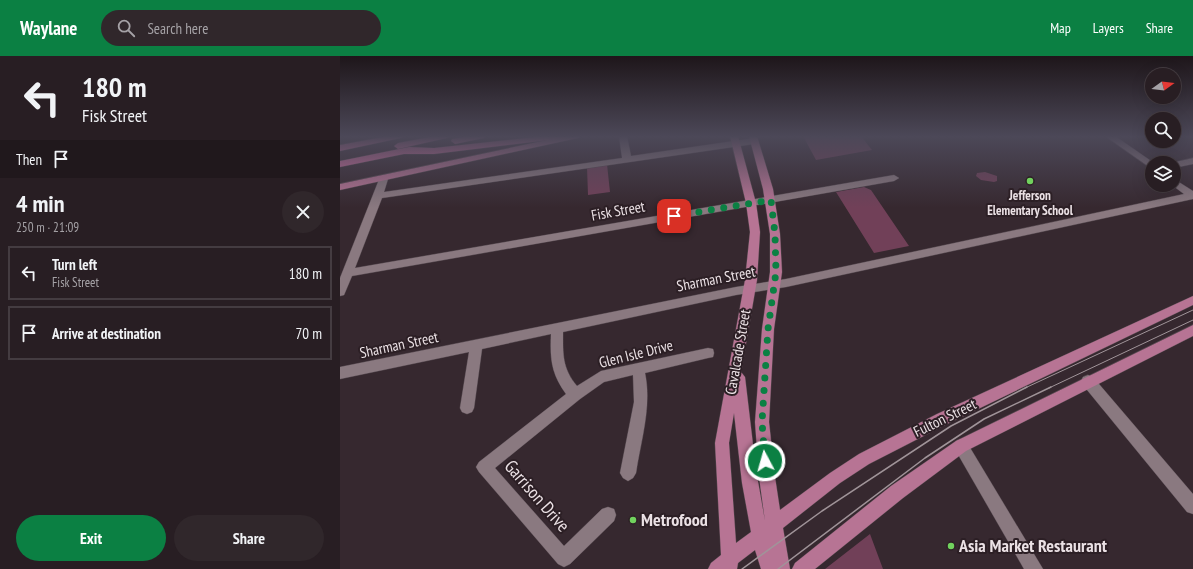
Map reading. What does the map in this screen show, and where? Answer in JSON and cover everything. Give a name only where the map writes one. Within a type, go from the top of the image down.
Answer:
[{"type":"highway","points":[[340,164],[361,160]]},
{"type":"main road","points":[[340,187],[469,160]]},
{"type":"main road","name":"Cavalcade Street","points":[[726,566],[722,443],[750,289],[755,232],[751,203],[740,160]]},
{"type":"main road","name":"Cavalcade Street","points":[[759,160],[771,200],[775,234],[775,285],[768,329],[762,422],[774,526],[781,569]]},
{"type":"main road","name":"Fulton Street","points":[[726,566],[760,536],[835,478],[864,459],[942,419],[1193,300]]},
{"type":"main road","name":"Fulton Street","points":[[801,569],[897,492],[962,446],[1088,381],[1193,330]]},
{"type":"main road","points":[[737,358],[741,425],[760,536],[770,569]]},
{"type":"street","points":[[378,196],[621,160]]},
{"type":"street","points":[[1181,164],[1193,161]]},
{"type":"street","name":"Fisk Street","points":[[348,273],[894,178]]},
{"type":"street","points":[[340,292],[378,196],[383,179]]},
{"type":"street","points":[[1181,187],[1193,195]]},
{"type":"street","name":"Sharman Street","points":[[340,373],[775,285],[1193,195]]},
{"type":"street","points":[[557,328],[557,365],[563,380],[575,395]]},
{"type":"street","points":[[467,408],[476,345]]},
{"type":"street","name":"Glen Isle Drive","points":[[575,395],[601,377],[708,353]]},
{"type":"street","points":[[628,472],[641,402],[641,385],[638,368]]},
{"type":"street","points":[[1088,381],[1193,506]]},
{"type":"street","name":"Garrison Drive","points":[[575,395],[484,467],[564,558],[608,515]]},
{"type":"street","points":[[962,446],[1034,569]]},
{"type":"shaded area","points":[[607,164],[610,192],[588,195],[587,167]]},
{"type":"shaded area","points":[[985,172],[997,176],[997,181],[981,180],[976,176],[977,173]]},
{"type":"shaded area","points":[[864,187],[871,190],[909,246],[874,253],[836,192]]},
{"type":"shaded area","points":[[870,534],[883,569],[825,569]]},
{"type":"tram line","points":[[1026,388],[1193,310]]},
{"type":"tram line","points":[[1049,388],[1193,320]]},
{"type":"tram line","points":[[778,569],[925,458],[984,419],[1051,387]]},
{"type":"tram line","points":[[742,569],[822,511],[951,426],[1026,388]]},
{"type":"place","name":"Jefferson Elementary School","points":[[1030,181]]},
{"type":"place","name":"Metrofood","points":[[633,520]]},
{"type":"place","name":"Asia Market Restaurant","points":[[951,546]]},
{"type":"route","points":[[674,216],[771,200],[775,234],[776,272],[768,329],[762,422],[765,461]]}]
